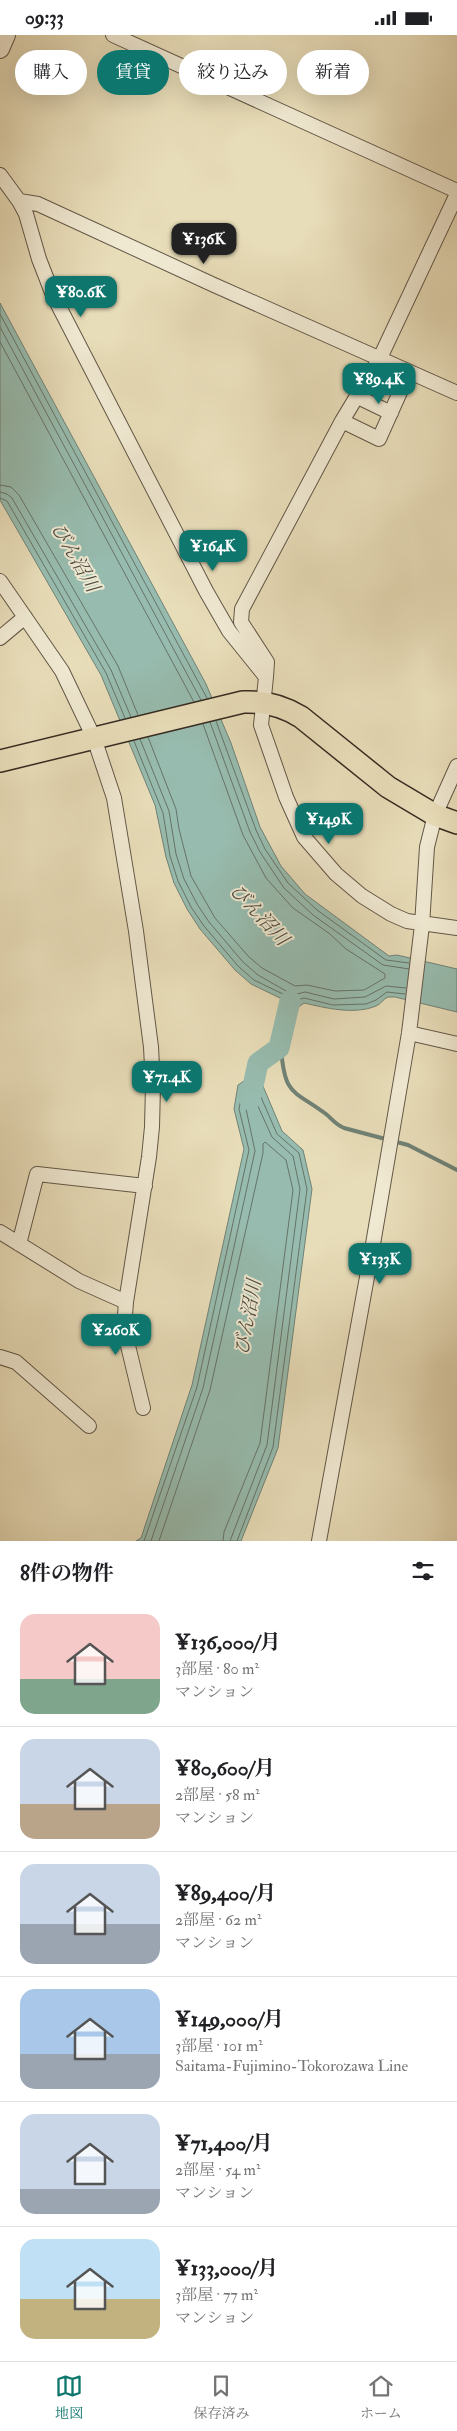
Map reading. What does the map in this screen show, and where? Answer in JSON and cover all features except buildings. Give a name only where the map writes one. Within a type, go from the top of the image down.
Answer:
[{"type":"main road","points":[[0,761],[243,703],[264,703],[286,708],[301,717],[388,787],[435,815],[457,823]]},
{"type":"street","points":[[0,49],[6,35]]},
{"type":"street","points":[[113,35],[457,192],[380,358],[342,421],[241,614],[241,622],[267,662],[261,725],[304,837],[336,874],[362,896],[390,914],[422,925],[457,928]]},
{"type":"street","points":[[0,175],[19,201],[30,225],[39,259],[53,295],[220,617],[241,647],[266,677]]},
{"type":"street","points":[[19,201],[38,204],[457,393]]},
{"type":"street","points":[[342,421],[379,439],[409,372]]},
{"type":"street","points":[[358,397],[392,413]]},
{"type":"street","points":[[0,581],[62,671],[97,738],[114,798],[136,931],[151,1047],[152,1127],[145,1186],[126,1302],[124,1329],[143,1408]]},
{"type":"street","points":[[0,638],[25,617]]},
{"type":"street","points":[[319,1541],[373,1244],[409,1029],[421,939],[427,847],[435,815],[451,794],[457,766]]},
{"type":"street","points":[[409,1029],[457,1044]]},
{"type":"street","points":[[19,1244],[38,1175],[145,1186]]},
{"type":"street","points":[[0,1232],[79,1281],[126,1302]]},
{"type":"street","points":[[0,1357],[16,1362],[89,1426]]},
{"type":"lane","points":[[294,815],[352,815]]},
{"type":"water","points":[[0,303],[206,684],[231,743],[260,827],[281,866],[305,894],[389,956],[397,955],[457,969],[457,1012],[395,997],[388,997],[376,1006],[359,1010],[340,1010],[304,1003],[293,1011],[287,1029],[281,1028],[286,1009],[282,1008],[282,999],[251,984],[235,970],[200,929],[187,909],[174,883],[166,857],[155,805],[101,675],[0,500]]},
{"type":"water","points":[[257,1072],[282,1131],[303,1150],[312,1189],[278,1448],[241,1541],[136,1541],[141,1538],[192,1385],[244,1149],[234,1109],[238,1085]]},
{"type":"waterway","name":"びん沼川","points":[[250,1100],[258,1063],[279,1048],[290,1001]]},
{"type":"waterway","points":[[279,1048],[281,1049],[285,1075],[292,1090],[339,1125],[408,1145],[457,1170]]}]
